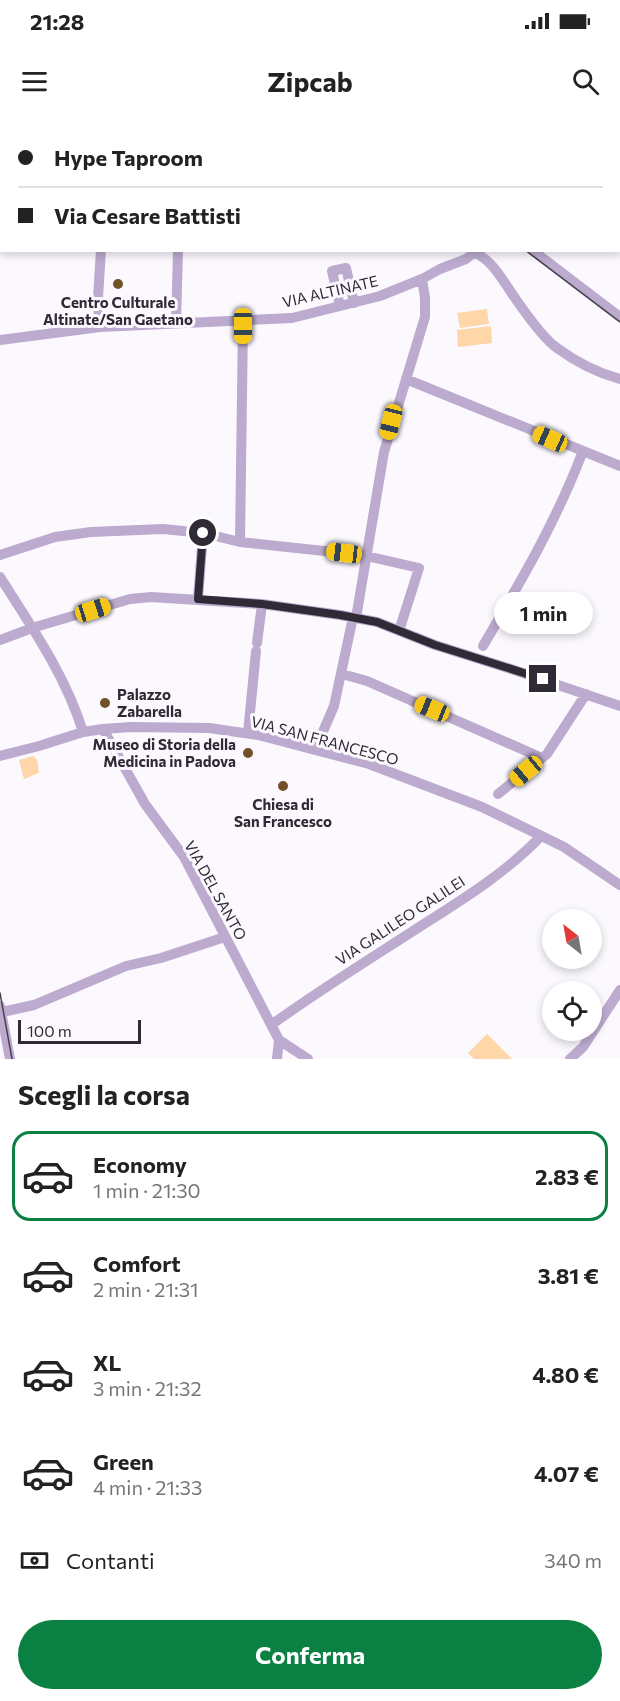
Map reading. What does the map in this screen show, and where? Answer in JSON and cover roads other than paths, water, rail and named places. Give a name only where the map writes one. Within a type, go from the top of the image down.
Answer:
[{"type":"street","points":[[99,323],[101,252]]},
{"type":"street","points":[[176,323],[178,252]]},
{"type":"street","points":[[476,252],[484,257],[555,347],[586,366],[620,379]]},
{"type":"street","name":"VIA ALTINATE","points":[[0,340],[100,327],[292,318],[380,296],[422,279],[476,252]]},
{"type":"street","points":[[538,252],[620,317]]},
{"type":"street","points":[[340,306],[332,271],[346,268],[354,303]]},
{"type":"street","points":[[315,750],[330,716],[342,674],[352,621],[356,618],[384,452],[424,317],[425,298],[422,279]]},
{"type":"street","points":[[240,542],[243,321]]},
{"type":"street","points":[[406,379],[620,466]]},
{"type":"street","points":[[482,650],[534,560],[559,510],[584,451]]},
{"type":"street","points":[[0,555],[47,539],[91,532],[163,529],[203,533],[240,542],[366,556],[419,568],[399,631]]},
{"type":"street","points":[[198,599],[203,533]]},
{"type":"street","points":[[0,577],[32,628],[68,693],[83,732]]},
{"type":"street","points":[[0,640],[32,628],[130,599],[151,597],[262,604],[377,622],[435,645],[482,650],[620,706]]},
{"type":"street","points":[[248,733],[262,604]]},
{"type":"street","points":[[342,674],[367,681],[542,758]]},
{"type":"street","points":[[498,794],[552,748],[586,694]]},
{"type":"street","name":"VIA SAN FRANCESCO","points":[[0,756],[83,732],[103,729],[209,728],[248,733],[369,764],[482,807],[542,836],[586,861],[620,885]]},
{"type":"street","name":"VIA DEL SANTO","points":[[103,729],[145,804],[184,857],[279,1040]]},
{"type":"street","name":"VIA GALILEO GALILEI","points":[[272,1025],[318,992],[455,904],[523,855],[542,836]]},
{"type":"street","points":[[10,1059],[1,1009],[34,1005],[126,966],[160,958],[225,937]]},
{"type":"street","points":[[576,1057],[620,990]]},
{"type":"street","points":[[277,1059],[279,1040],[308,1059]]},
{"type":"tram line","points":[[528,252],[620,322]]},
{"type":"tram line","points":[[0,993],[12,1059]]},
{"type":"place","name":"Centro Culturale Altinate/San Gaetano","points":[[118,284]]},
{"type":"place","name":"Palazzo Zabarella","points":[[105,703]]},
{"type":"place","name":"Museo di Storia della Medicina in Padova","points":[[248,753]]},
{"type":"place","name":"Chiesa di San Francesco","points":[[283,786]]}]
